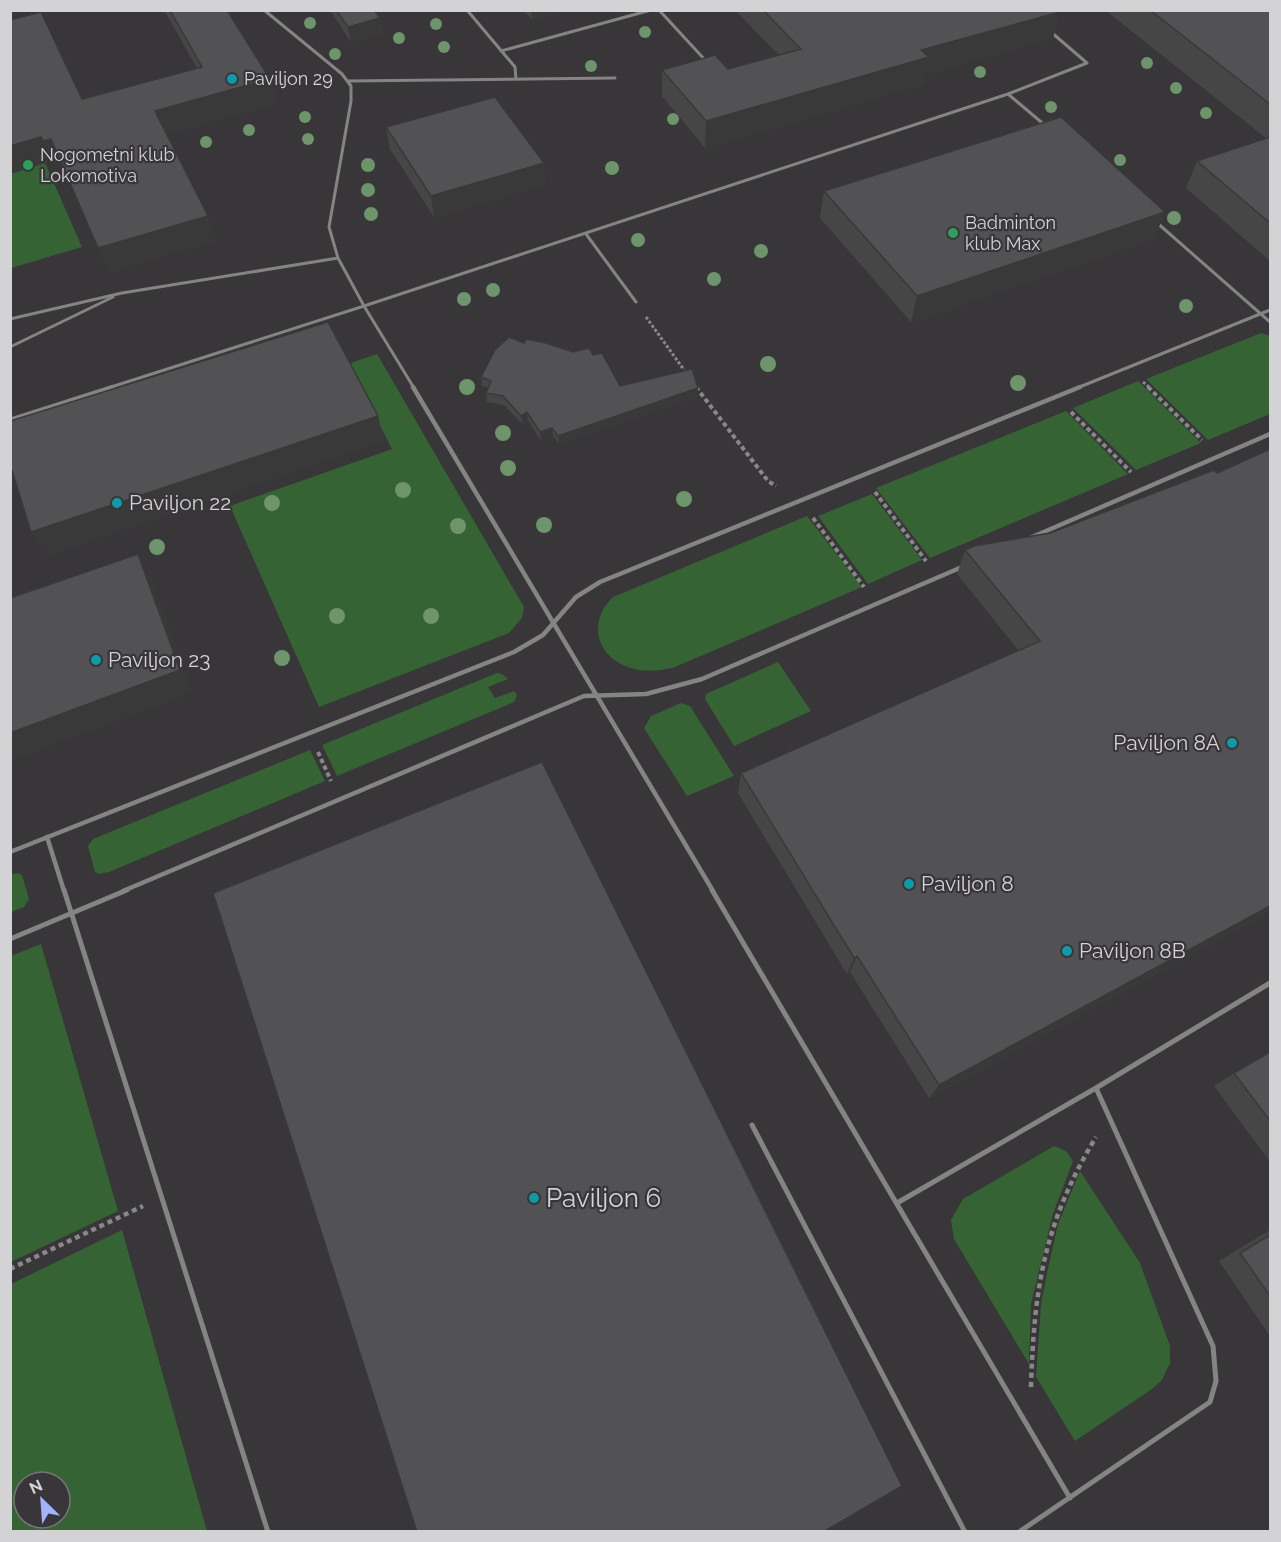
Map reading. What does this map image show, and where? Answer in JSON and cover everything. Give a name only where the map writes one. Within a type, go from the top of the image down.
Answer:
[{"type":"lane","points":[[264,10],[342,74],[351,86],[351,101],[329,227],[338,258],[364,306],[598,694],[1070,1498]]},
{"type":"lane","points":[[467,10],[515,67],[516,79]]},
{"type":"lane","points":[[501,51],[651,10]]},
{"type":"lane","points":[[659,10],[707,62]]},
{"type":"lane","points":[[10,420],[586,234],[1008,94],[1087,63],[1044,26]]},
{"type":"lane","points":[[347,81],[615,78]]},
{"type":"lane","points":[[1008,94],[1053,133]]},
{"type":"lane","points":[[1153,219],[1270,322]]},
{"type":"lane","points":[[586,234],[636,302]]},
{"type":"lane","points":[[10,319],[122,293],[338,258]]},
{"type":"lane","points":[[10,347],[122,293]]},
{"type":"lane","points":[[10,852],[514,652],[543,635],[576,597],[600,582],[1270,310]]},
{"type":"lane","points":[[1026,540],[1270,434]]},
{"type":"lane","points":[[10,939],[584,696],[646,694],[702,679],[972,563]]},
{"type":"lane","points":[[46,837],[268,1532]]},
{"type":"lane","points":[[897,1203],[1096,1088],[1270,983]]},
{"type":"lane","points":[[1019,1532],[1210,1402],[1216,1381],[1213,1346],[1096,1088]]},
{"type":"lane","points":[[752,1125],[965,1532]]},
{"type":"path","points":[[636,302],[658,335],[768,481],[799,500],[878,604]]},
{"type":"path","points":[[1128,367],[1219,456]]},
{"type":"path","points":[[1055,397],[1147,488]]},
{"type":"path","points":[[862,475],[939,578]]},
{"type":"path","points":[[309,733],[339,800]]},
{"type":"path","points":[[1031,1389],[1035,1302],[1051,1237],[1076,1168],[1109,1116]]},
{"type":"path","points":[[10,1269],[162,1198]]},
{"type":"green space","name":"Nogometni klub Lokomotiva","points":[[10,83],[82,247],[11,268],[10,268]]},
{"type":"green space","points":[[1261,333],[1270,336],[1270,414],[1208,440],[1146,379]]},
{"type":"green space","points":[[377,354],[524,607],[522,618],[509,633],[319,707],[230,506],[392,449],[348,364]]},
{"type":"green space","points":[[1138,381],[1201,443],[1136,470],[1073,408]]},
{"type":"green space","points":[[1066,411],[1128,474],[930,558],[876,488]]},
{"type":"green space","points":[[872,494],[922,560],[868,584],[818,516]]},
{"type":"green space","points":[[807,516],[862,587],[675,667],[646,671],[634,669],[617,662],[602,646],[598,627],[600,616],[613,597]]},
{"type":"green space","points":[[778,662],[811,711],[734,746],[705,699],[706,694]]},
{"type":"green space","points":[[497,673],[508,679],[488,687],[495,698],[514,691],[517,695],[514,702],[337,776],[322,745]]},
{"type":"green space","points":[[681,703],[690,706],[734,776],[687,796],[644,728],[651,716]]},
{"type":"green space","points":[[310,750],[325,781],[109,872],[99,874],[95,872],[88,846],[93,839]]},
{"type":"green space","points":[[11,874],[22,875],[29,899],[24,907],[11,912]]},
{"type":"green space","points":[[41,944],[118,1211],[11,1262],[11,956]]},
{"type":"green space","points":[[1054,1146],[1066,1151],[1073,1161],[1053,1214],[1031,1304],[1029,1364],[954,1239],[951,1220],[963,1199]]},
{"type":"green space","points":[[1080,1171],[1140,1263],[1170,1346],[1170,1363],[1162,1380],[1152,1389],[1075,1441],[1036,1377],[1041,1304],[1049,1264],[1058,1224]]},
{"type":"green space","points":[[122,1230],[207,1531],[11,1531],[11,1284]]},
{"type":"building","points":[[170,10],[227,10],[270,79],[155,111],[208,216],[98,248],[51,139],[43,141],[41,137],[10,146],[10,20],[41,12],[82,99],[202,67]]},
{"type":"building","points":[[336,10],[374,10],[380,18],[348,27]]},
{"type":"building","points":[[763,10],[1059,10],[1060,12],[921,50],[929,57],[706,121],[662,70],[715,55],[728,69],[801,49]]},
{"type":"building","points":[[1150,10],[1270,10],[1270,104]]},
{"type":"building","points":[[495,97],[544,163],[431,196],[386,127]]},
{"type":"building","points":[[1061,117],[1165,212],[917,296],[824,191]]},
{"type":"building","points":[[1270,137],[1270,223],[1197,161]]},
{"type":"building","name":"Paviljon 22","points":[[328,322],[378,416],[31,532],[10,464],[10,421]]},
{"type":"building","points":[[509,337],[524,343],[526,339],[546,343],[573,352],[589,348],[593,355],[602,353],[620,386],[692,369],[698,388],[558,436],[552,428],[540,432],[527,412],[521,416],[503,396],[486,393],[491,381],[481,377],[495,350]]},
{"type":"building","points":[[1270,449],[1270,906],[939,1085],[857,956],[854,958],[741,773],[1040,641],[965,550],[974,546],[1050,533],[1214,470],[1217,473]]},
{"type":"building","name":"Paviljon 23","points":[[138,554],[180,670],[10,733],[10,598]]},
{"type":"building","name":"Paviljon 6","points":[[542,762],[902,1486],[823,1532],[417,1532],[213,893]]},
{"type":"building","points":[[1270,1052],[1270,1121],[1234,1073]]},
{"type":"building","points":[[1270,1235],[1270,1296],[1240,1253]]},
{"type":"place","name":"Paviljon 29","points":[[232,79]]},
{"type":"place","name":"Nogometni klub Lokomotiva","points":[[28,165]]},
{"type":"place","name":"Badminton klub Max","points":[[953,233]]},
{"type":"place","name":"Paviljon 22","points":[[117,503]]},
{"type":"place","name":"Paviljon 23","points":[[96,660]]},
{"type":"place","name":"Paviljon 8A","points":[[1232,743]]},
{"type":"place","name":"Paviljon 8","points":[[909,884]]},
{"type":"place","name":"Paviljon 8B","points":[[1067,951]]},
{"type":"place","name":"Paviljon 6","points":[[534,1198]]}]
